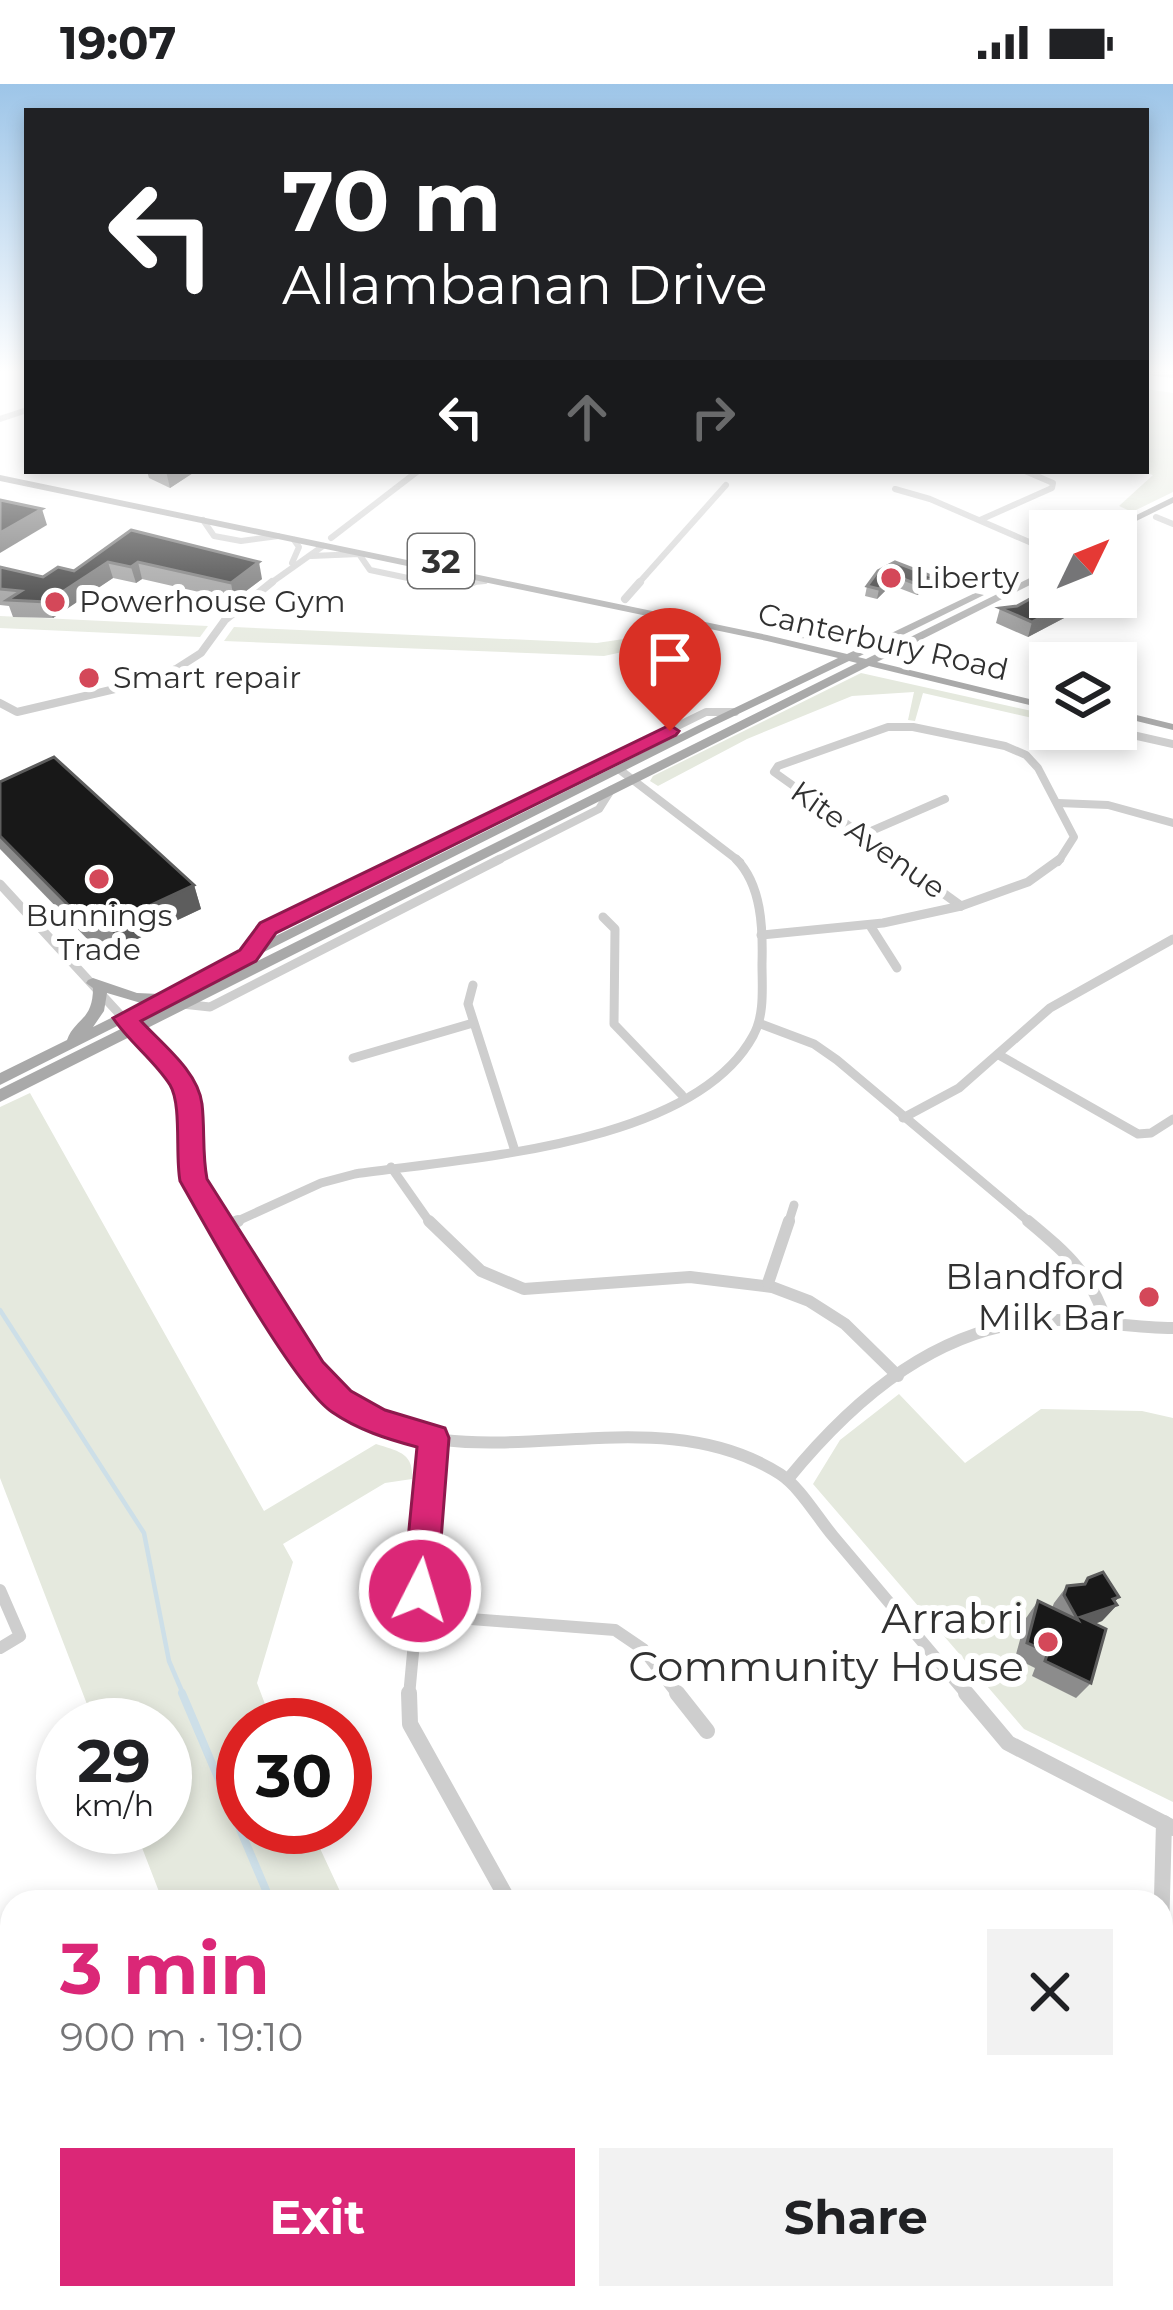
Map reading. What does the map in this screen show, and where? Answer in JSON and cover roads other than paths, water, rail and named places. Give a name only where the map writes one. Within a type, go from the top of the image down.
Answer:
[{"type":"main road","name":"Canterbury Road","points":[[4,475],[798,640],[852,664],[985,690]]},
{"type":"main road","name":"Canterbury Road","points":[[102,495],[359,554],[625,599],[868,656],[1029,702]]},
{"type":"main road","points":[[1137,523],[1173,500]]},
{"type":"main road","points":[[1137,520],[1173,509]]},
{"type":"main road","points":[[0,1080],[64,1048],[182,1004],[611,790],[868,656],[891,637],[1029,570]]},
{"type":"main road","points":[[868,656],[885,654],[1029,582]]},
{"type":"main road","points":[[798,640],[891,637]]},
{"type":"main road","points":[[798,640],[820,664],[810,677]]},
{"type":"main road","points":[[915,640],[921,659]]},
{"type":"main road","name":"Canterbury Road","points":[[885,654],[921,659],[1029,689]]},
{"type":"main road","points":[[0,1096],[130,1023],[162,999],[248,955],[735,712],[810,677],[852,664]]},
{"type":"main road","points":[[1137,718],[1173,727]]},
{"type":"main road","points":[[1137,731],[1172,743]]},
{"type":"main road","points":[[96,986],[136,998],[162,999]]},
{"type":"main road","points":[[64,1048],[94,1016],[100,1002],[96,986]]},
{"type":"street","points":[[279,578],[292,563],[413,475]]},
{"type":"street","points":[[980,520],[1052,488],[1053,483],[1034,475]]},
{"type":"street","points":[[625,599],[726,485]]},
{"type":"street","points":[[895,489],[1029,542]]},
{"type":"street","points":[[1150,515],[1173,524]]},
{"type":"street","points":[[292,563],[298,547],[293,540]]},
{"type":"street","points":[[0,703],[17,712],[141,682],[202,652],[225,620],[323,543]]},
{"type":"street","points":[[308,557],[359,554]]},
{"type":"street","points":[[248,955],[268,928],[706,712],[735,712]]},
{"type":"street","name":"Kite Avenue","points":[[963,907],[774,772],[778,766],[867,732],[913,727],[1017,750],[1038,768],[1058,803]]},
{"type":"street","points":[[1137,736],[1172,743]]},
{"type":"street","points":[[222,1228],[322,1183],[391,1167],[599,1136],[682,1095],[738,1060],[761,1024],[756,891],[740,862],[620,770]]},
{"type":"street","points":[[862,835],[945,799]]},
{"type":"street","points":[[761,934],[807,935],[871,927],[963,907],[1040,873],[1070,851],[1074,837],[1058,803],[1108,805],[1173,823]]},
{"type":"street","points":[[475,827],[504,827]]},
{"type":"street","points":[[0,884],[182,1082],[189,1102],[188,1149],[194,1181],[312,1371],[340,1401],[377,1422],[434,1438],[678,1437],[731,1450],[788,1479],[803,1505],[1008,1743],[1168,1826],[1164,1890]]},
{"type":"street","points":[[603,917],[614,928],[614,1024],[682,1095]]},
{"type":"street","points":[[871,927],[897,968]]},
{"type":"street","points":[[904,1118],[959,1088],[1050,1008],[1173,939]]},
{"type":"street","points":[[473,985],[468,998],[473,1023],[514,1151]]},
{"type":"street","points":[[352,1058],[473,1023]]},
{"type":"street","points":[[761,1024],[814,1044],[1071,1257],[1096,1289],[1108,1326]]},
{"type":"street","points":[[999,1055],[1132,1132],[1150,1133],[1173,1119]]},
{"type":"street","points":[[391,1167],[447,1243],[471,1269],[493,1282],[524,1289],[730,1276],[768,1283],[845,1324],[898,1376]]},
{"type":"street","points":[[768,1283],[794,1204]]},
{"type":"street","points":[[788,1479],[840,1416],[898,1376],[993,1326],[1049,1319],[1173,1328]]},
{"type":"street","points":[[434,1438],[410,1724],[502,1890]]},
{"type":"street","points":[[0,1590],[20,1636],[0,1648]]},
{"type":"street","points":[[418,1615],[615,1630],[643,1649],[707,1731]]},
{"type":"waterway","points":[[0,1310],[144,1533],[169,1661],[184,1696]]},
{"type":"waterway","points":[[182,1693],[266,1890]]},
{"type":"place","name":"Liberty","points":[[891,578]]},
{"type":"place","name":"Powerhouse Gym","points":[[55,602]]},
{"type":"place","name":"Smart repair","points":[[89,678]]},
{"type":"place","name":"Bunnings Trade","points":[[99,879]]},
{"type":"place","name":"Blandford Milk Bar","points":[[1149,1297]]},
{"type":"place","name":"Arrabri Community House","points":[[1048,1642]]}]
